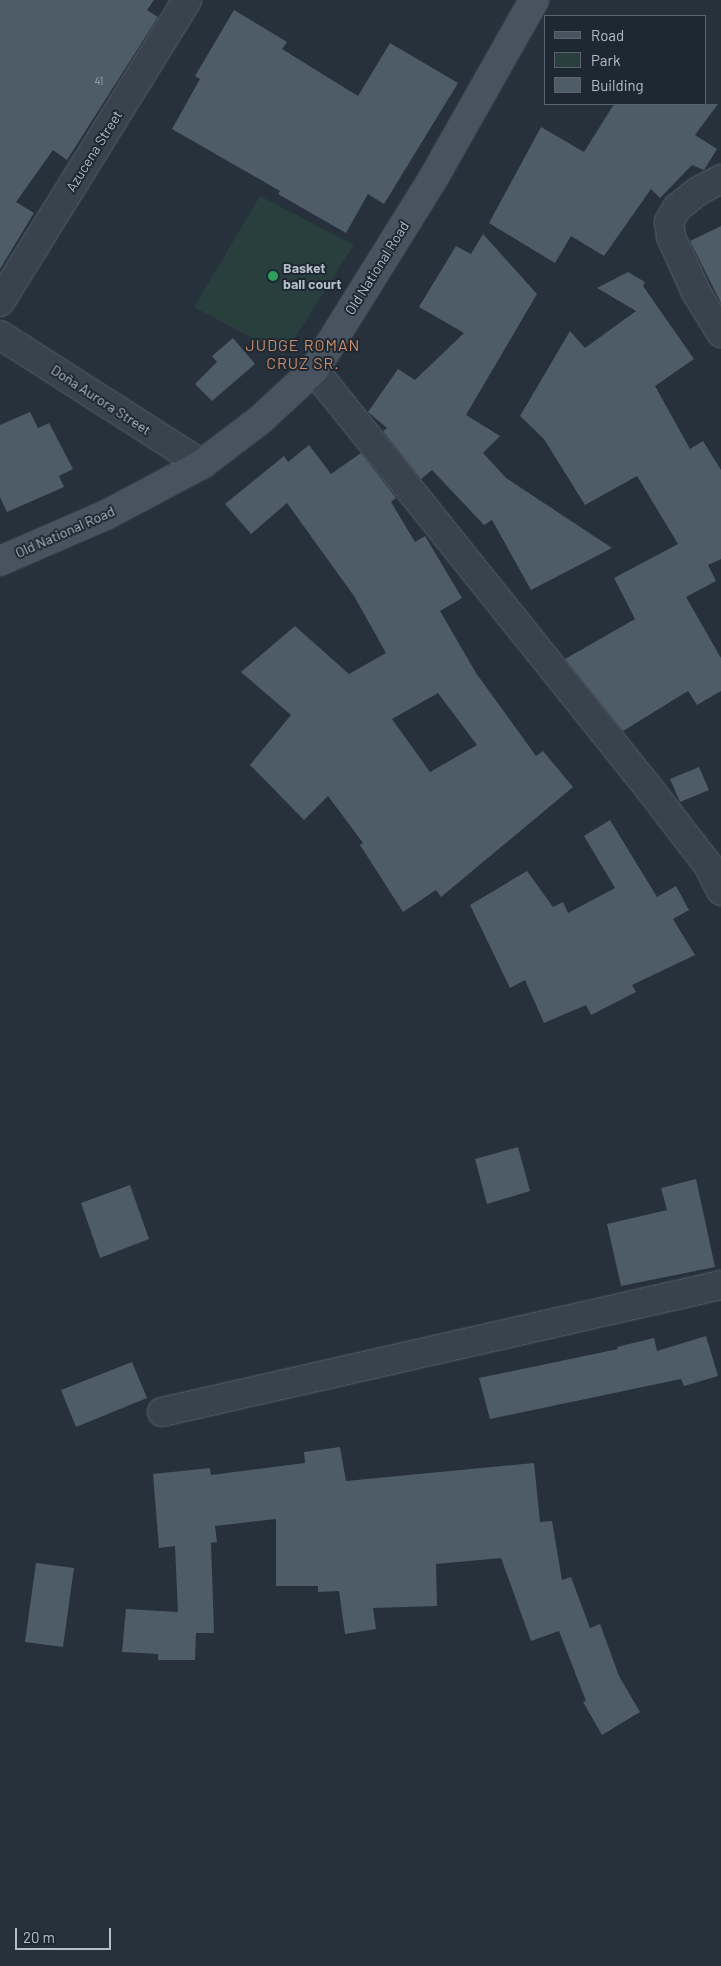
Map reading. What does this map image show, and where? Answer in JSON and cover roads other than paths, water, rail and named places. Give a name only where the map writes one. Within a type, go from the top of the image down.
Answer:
[{"type":"main road","name":"Old National Road","points":[[0,561],[106,515],[202,464],[260,420],[314,370],[434,177],[534,0]]},
{"type":"street","name":"Azucena Street","points":[[0,302],[187,0]]},
{"type":"street","points":[[721,179],[698,191],[677,208],[669,222],[671,237],[696,294],[721,333]]},
{"type":"street","name":"Doña Aurora Street","points":[[0,335],[202,464]]},
{"type":"street","points":[[314,370],[714,862],[721,892]]},
{"type":"street","points":[[162,1412],[721,1286]]},
{"type":"place","name":"Basket ball court","points":[[273,276]]},
{"type":"district","name":"JUDGE ROMAN CRUZ SR.","points":[[303,354]]}]
